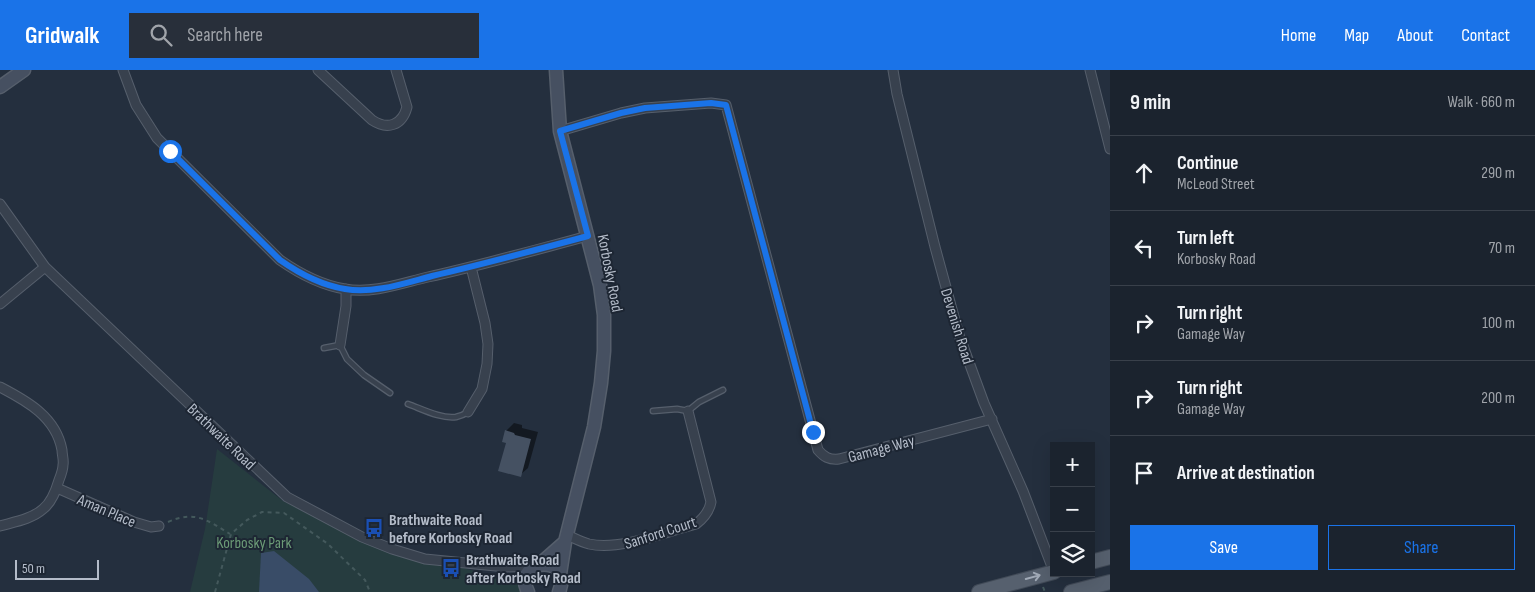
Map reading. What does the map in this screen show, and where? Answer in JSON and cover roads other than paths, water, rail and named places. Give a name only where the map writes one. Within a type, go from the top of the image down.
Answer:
[{"type":"main road","points":[[1095,561],[1110,557]]},
{"type":"main road","points":[[979,592],[1050,573]]},
{"type":"main road","points":[[1071,592],[1110,582]]},
{"type":"street","points":[[0,87],[24,70]]},
{"type":"street","points":[[123,70],[136,105],[156,138],[280,260],[300,274],[316,281],[346,289],[369,290],[471,267],[588,236]]},
{"type":"street","points":[[318,70],[372,120],[379,125],[385,126],[400,120],[407,107],[396,70]]},
{"type":"street","name":"Korbosky Road","points":[[556,70],[560,131],[600,285],[604,315],[604,351],[594,427],[566,538],[560,574],[562,585],[559,592]]},
{"type":"street","name":"Devenish Road","points":[[893,70],[897,94],[934,247],[959,336],[984,403],[1023,491],[1050,562]]},
{"type":"street","points":[[1090,70],[1110,149]]},
{"type":"street","name":"Gamage Way","points":[[560,131],[645,108],[711,103],[726,105],[818,450],[824,456],[832,460],[839,459],[992,419]]},
{"type":"street","name":"Brathwaite Road","points":[[0,204],[45,267],[287,497],[362,536],[392,549],[425,559],[506,567],[538,565]]},
{"type":"street","points":[[0,304],[45,267]]},
{"type":"street","points":[[468,412],[482,389],[487,364],[488,344],[485,322],[471,267]]},
{"type":"street","points":[[340,345],[346,306],[346,289]]},
{"type":"street","points":[[0,386],[40,411],[53,425],[60,442],[64,463],[57,488],[43,510],[0,526]]},
{"type":"street","name":"Sanford Court","points":[[566,538],[588,544],[619,545],[696,524],[702,519],[709,509],[711,502],[688,411]]},
{"type":"street","name":"Aman Place","points":[[57,488],[134,522],[159,526]]},
{"type":"street","points":[[526,586],[530,569],[538,565],[566,538]]},
{"type":"street","points":[[538,565],[552,566],[560,574]]},
{"type":"street","name":"Brathwaite Road","points":[[506,567],[526,586]]},
{"type":"lane","points":[[324,348],[340,345],[347,359],[390,393]]},
{"type":"lane","points":[[652,411],[677,409],[688,411],[699,402],[723,390]]},
{"type":"lane","points":[[408,404],[444,416],[456,417],[468,412]]},
{"type":"water","points":[[274,551],[309,579],[319,592],[259,592],[261,553]]},
{"type":"place","name":"Brathwaite Road before Korbosky Road","points":[[374,528]]},
{"type":"place","name":"Brathwaite Road after Korbosky Road","points":[[451,568]]},
{"type":"park label","name":"Korbosky Park","points":[[254,542]]}]
